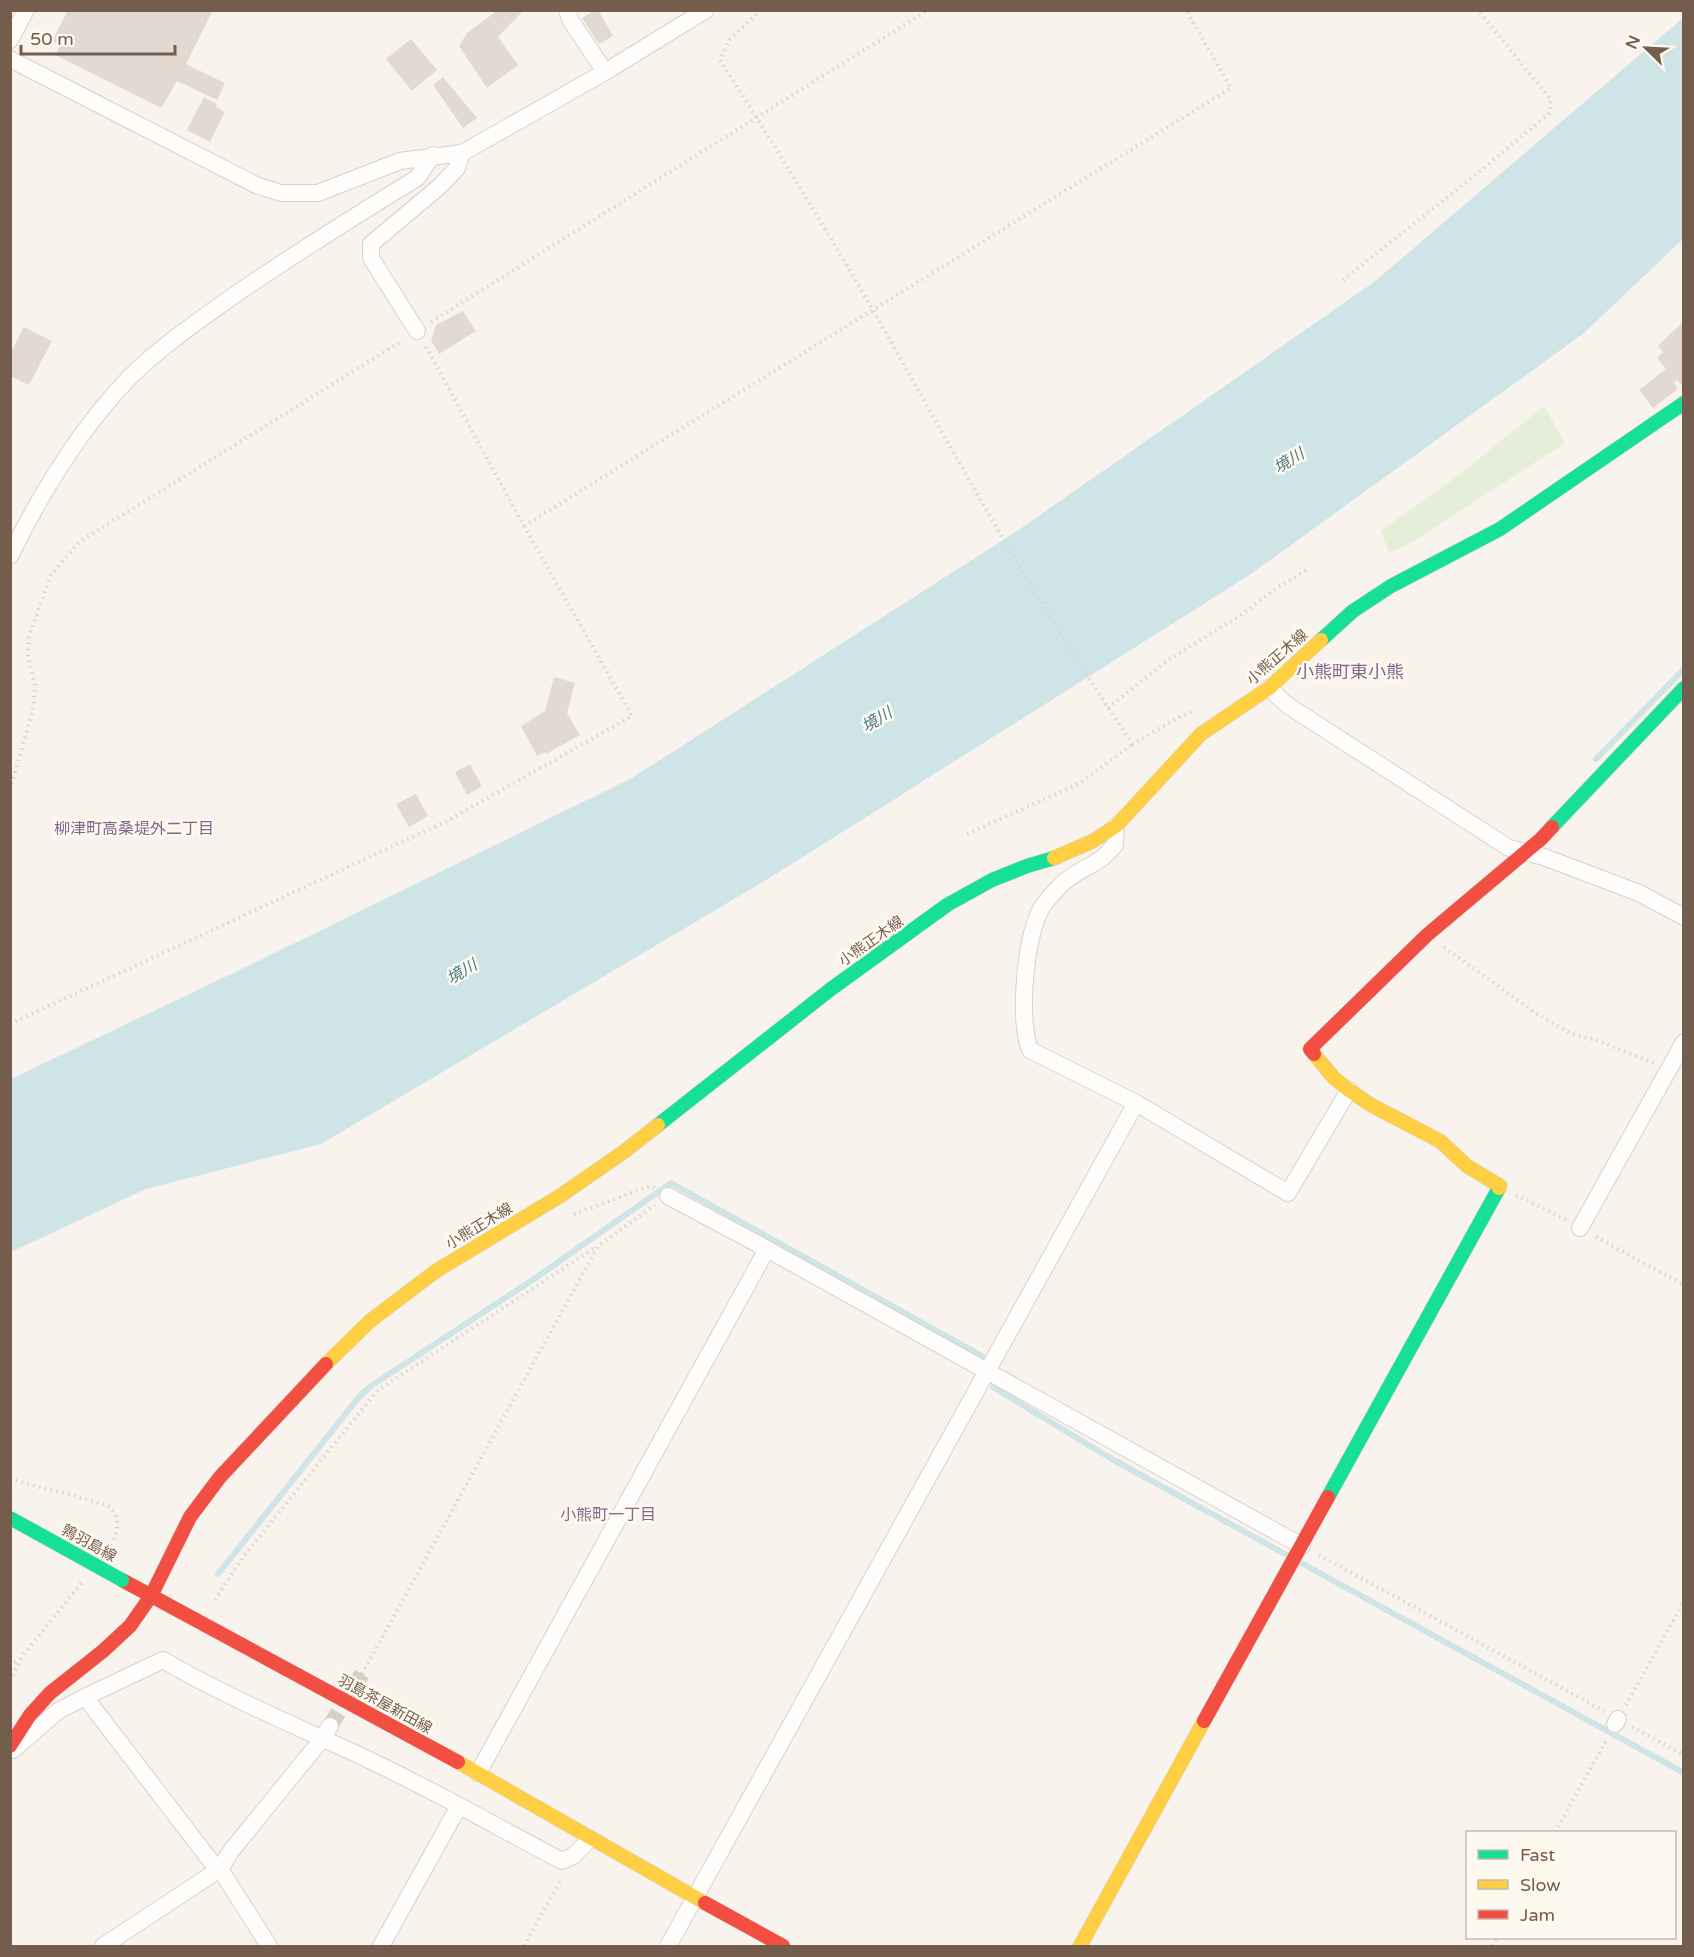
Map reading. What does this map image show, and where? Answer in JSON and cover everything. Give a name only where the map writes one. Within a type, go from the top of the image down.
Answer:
[{"type":"main road","name":"小熊正木線","points":[[152,1596],[190,1517],[220,1477],[314,1376],[370,1321],[436,1271],[560,1196],[625,1151],[831,989],[947,905],[992,880],[1052,859],[1093,841],[1116,826],[1201,734],[1269,688],[1353,611],[1391,586],[1500,529],[1683,403]]},
{"type":"main road","points":[[1080,1947],[1500,1186],[1467,1166],[1440,1141],[1371,1105],[1349,1090],[1335,1078],[1310,1048],[1427,935],[1542,840],[1683,688]]},
{"type":"main road","name":"鶉羽島線","points":[[10,1518],[152,1596]]},
{"type":"main road","points":[[10,1746],[30,1715],[50,1693],[103,1651],[130,1626],[152,1596]]},
{"type":"main road","name":"羽島茶屋新田線","points":[[152,1596],[478,1773],[590,1839],[783,1947]]},
{"type":"street","points":[[10,40],[26,10]]},
{"type":"street","points":[[567,10],[571,21],[605,72]]},
{"type":"street","points":[[10,59],[256,185],[281,193],[318,193],[400,161],[462,153],[605,72],[706,10]]},
{"type":"street","points":[[417,331],[371,258],[371,244],[440,186],[457,168],[462,153]]},
{"type":"street","points":[[10,556],[23,530],[78,439],[129,378],[179,334],[274,267],[417,178],[433,155]]},
{"type":"street","points":[[1269,688],[1287,705],[1509,848],[1544,857],[1639,893],[1683,917]]},
{"type":"street","points":[[1116,826],[1115,845],[1103,858],[1074,874],[1062,884],[1042,907],[1028,944],[1025,1038],[1030,1050],[1136,1103],[1288,1193],[1349,1090]]},
{"type":"street","points":[[1580,1228],[1683,1042]]},
{"type":"street","points":[[668,1947],[1136,1103]]},
{"type":"street","points":[[668,1196],[1302,1546]]},
{"type":"street","points":[[478,1773],[767,1249]]},
{"type":"street","points":[[10,1753],[58,1711],[163,1660],[189,1675],[306,1730],[326,1733],[338,1745],[562,1861],[573,1856],[590,1839]]},
{"type":"street","points":[[85,1697],[213,1864],[220,1869],[269,1947]]},
{"type":"street","points":[[103,1947],[220,1869],[231,1851],[326,1733]]},
{"type":"street","points":[[381,1947],[459,1806]]},
{"type":"path","points":[[761,10],[729,40],[720,60],[757,117],[872,310],[991,520],[1100,697],[1133,744]]},
{"type":"path","points":[[10,790],[33,710],[34,685],[28,656],[29,636],[51,575],[79,542],[928,10]]},
{"type":"path","points":[[524,526],[1231,88],[1186,10]]},
{"type":"path","points":[[1342,280],[1479,172],[1550,112],[1551,100],[1478,10]]},
{"type":"path","points":[[10,1024],[447,821],[632,716],[417,331]]},
{"type":"path","points":[[1108,708],[1174,656],[1235,619],[1278,587],[1307,570]]},
{"type":"path","points":[[967,834],[1080,783],[1133,744],[1177,718],[1196,710]]},
{"type":"path","points":[[1427,935],[1537,1014],[1572,1034],[1596,1040],[1669,1068]]},
{"type":"path","points":[[215,1600],[228,1577],[378,1390],[598,1246],[668,1196]]},
{"type":"path","points":[[362,1674],[598,1246]]},
{"type":"path","points":[[1302,1546],[1617,1721],[1683,1755]]},
{"type":"path","points":[[1556,1831],[1683,1600]]},
{"type":"path","points":[[10,1667],[22,1655]]},
{"type":"path","points":[[524,1947],[566,1868],[566,1859]]},
{"type":"green space","points":[[1544,406],[1565,443],[1409,544],[1389,553],[1381,531],[1455,478]]},
{"type":"water","name":"境川","points":[[1683,18],[1683,239],[1584,333],[1251,574],[768,879],[321,1144],[146,1189],[11,1252],[11,1079],[632,778],[1017,531],[1374,282]]},
{"type":"building","points":[[68,10],[213,10],[186,64],[225,83],[217,100],[177,81],[161,108],[55,55],[60,46],[52,41]]},
{"type":"building","points":[[498,10],[524,10],[498,37],[518,65],[487,88],[459,46],[467,33]]},
{"type":"building","points":[[598,10],[613,36],[599,44],[582,18]]},
{"type":"building","points":[[411,39],[437,70],[412,91],[386,59]]},
{"type":"building","points":[[443,77],[477,118],[463,128],[433,85]]},
{"type":"building","points":[[204,97],[217,104],[216,107],[225,112],[210,142],[187,130]]},
{"type":"building","points":[[463,311],[476,331],[439,354],[431,340],[436,325]]},
{"type":"building","points":[[1683,322],[1683,387],[1677,380],[1674,383],[1678,389],[1653,408],[1639,390],[1666,369],[1657,358],[1663,352],[1658,346]]},
{"type":"building","points":[[24,327],[52,341],[29,385],[10,376],[10,354]]},
{"type":"building","points":[[554,677],[575,683],[567,713],[580,735],[546,754],[545,752],[537,756],[521,726],[545,711]]},
{"type":"building","points":[[470,764],[482,786],[467,795],[455,772]]},
{"type":"building","points":[[416,794],[428,816],[409,827],[396,804]]},
{"type":"waterway","points":[[1596,759],[1684,669]]},
{"type":"waterway","points":[[218,1574],[359,1397],[371,1386],[534,1279],[671,1183],[982,1356]]},
{"type":"waterway","points":[[993,1387],[1110,1458],[1684,1773]]},
{"type":"tunnel","points":[[330,1726],[362,1674]]},
{"type":"traffic: fast","points":[[1321,640],[1353,611],[1391,586],[1500,529],[1684,403]]},
{"type":"traffic: fast","points":[[1552,827],[1684,688]]},
{"type":"traffic: fast","points":[[658,1125],[831,989],[947,905],[992,880],[1054,858]]},
{"type":"traffic: fast","points":[[1328,1497],[1499,1188]]},
{"type":"traffic: fast","points":[[10,1518],[122,1580]]},
{"type":"traffic: slow","points":[[1054,858],[1093,841],[1116,826],[1201,734],[1269,688],[1321,640]]},
{"type":"traffic: slow","points":[[1314,1054],[1334,1078],[1349,1090],[1371,1105],[1440,1141],[1467,1166],[1500,1186],[1499,1188]]},
{"type":"traffic: slow","points":[[326,1364],[370,1321],[436,1271],[560,1196],[658,1125]]},
{"type":"traffic: slow","points":[[1080,1946],[1204,1721]]},
{"type":"traffic: slow","points":[[458,1762],[705,1903]]},
{"type":"traffic: jam","points":[[1314,1054],[1310,1049],[1427,935],[1541,839],[1552,827]]},
{"type":"traffic: jam","points":[[10,1746],[30,1715],[50,1693],[103,1651],[130,1626],[151,1596],[190,1517],[220,1477],[326,1364]]},
{"type":"traffic: jam","points":[[1204,1721],[1328,1497]]},
{"type":"traffic: jam","points":[[122,1580],[458,1762]]},
{"type":"traffic: jam","points":[[705,1903],[783,1946]]},
{"type":"district","name":"小熊町東小熊","points":[[1350,672]]},
{"type":"district","name":"柳津町高桑堤外二丁目","points":[[134,829]]},
{"type":"district","name":"小熊町一丁目","points":[[608,1515]]}]
